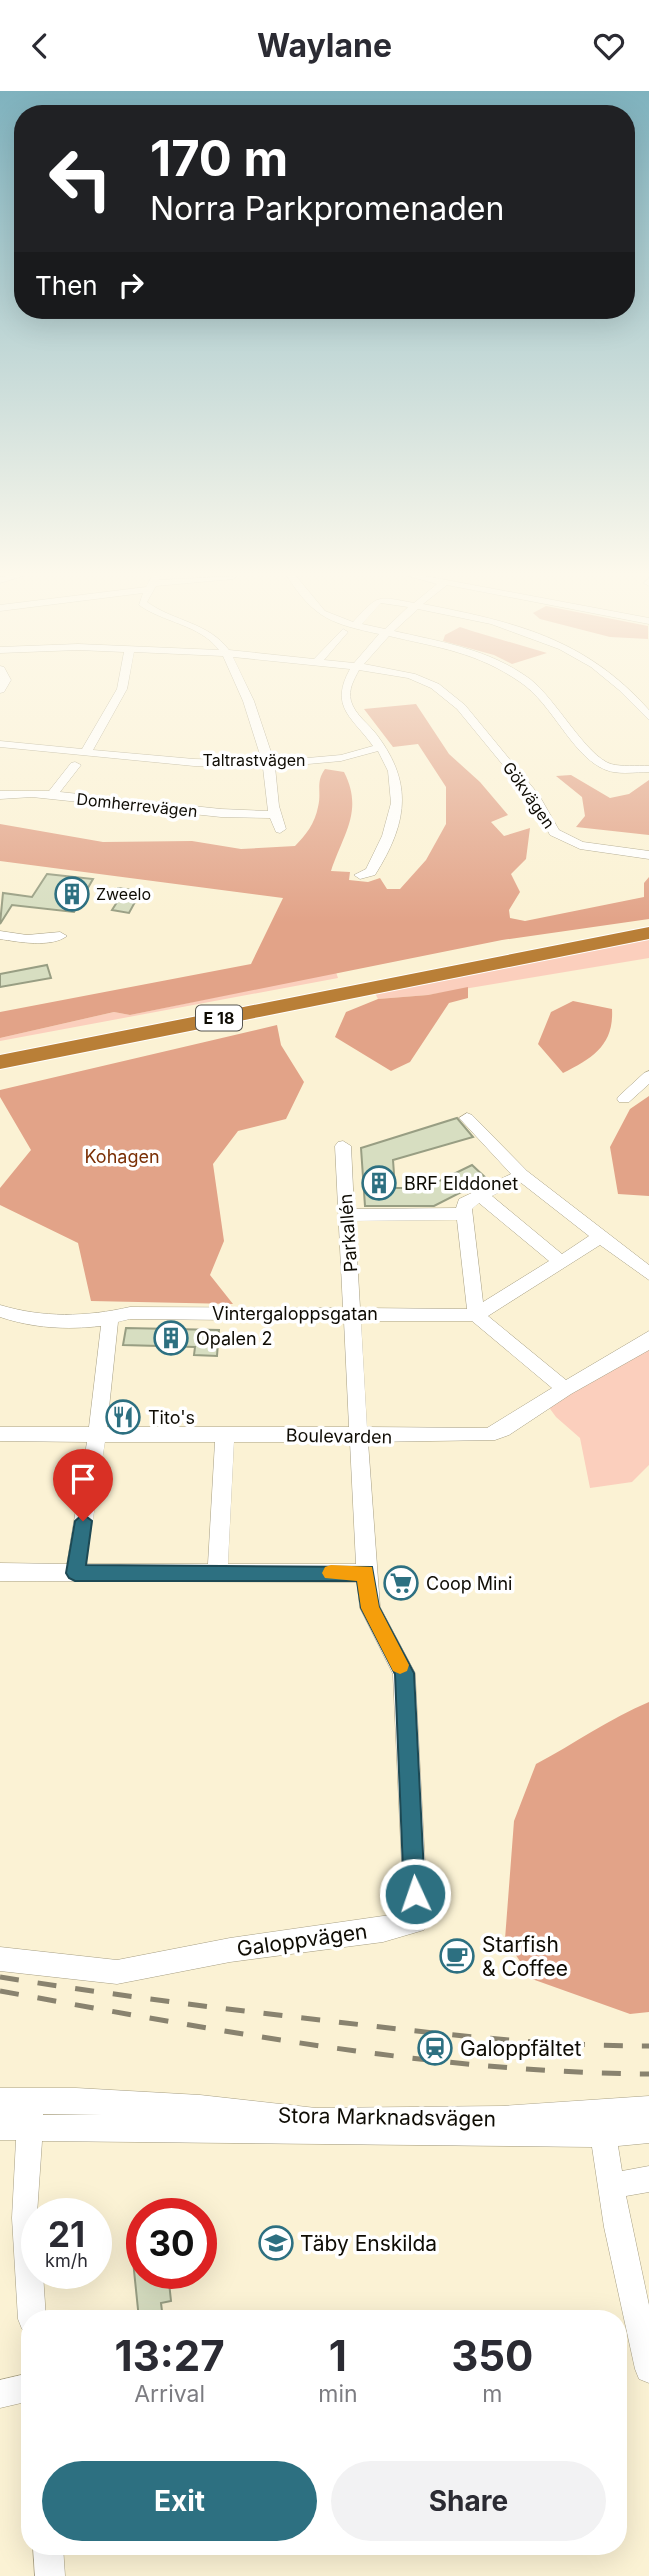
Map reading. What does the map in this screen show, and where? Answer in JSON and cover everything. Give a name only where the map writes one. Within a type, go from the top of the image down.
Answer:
[{"type":"highway","name":"E 18","points":[[0,1047],[163,1018],[649,923]]},
{"type":"highway","name":"E 18","points":[[0,1062],[649,933]]},
{"type":"street","points":[[87,750],[119,692]]},
{"type":"street","points":[[242,692],[269,764],[274,815],[280,829]]},
{"type":"street","points":[[346,692],[345,698],[356,718],[381,747],[397,779],[399,801],[393,832],[371,872],[360,875]]},
{"type":"street","name":"Gökvägen","points":[[443,692],[449,695],[535,797],[554,832],[580,845],[649,855]]},
{"type":"street","points":[[537,692],[550,703],[590,756],[602,765],[627,770],[649,769]]},
{"type":"street","points":[[628,692],[649,717]]},
{"type":"street","name":"Taltrastvägen","points":[[0,744],[269,764],[338,757],[381,747]]},
{"type":"street","points":[[51,796],[75,765]]},
{"type":"street","name":"Domherrevägen","points":[[0,795],[51,796],[221,813],[274,815]]},
{"type":"street","points":[[0,935],[35,939],[60,936]]},
{"type":"street","points":[[624,1098],[649,1076]]},
{"type":"street","points":[[467,1118],[521,1174],[649,1274]]},
{"type":"street","name":"Parkallén","points":[[343,1146],[366,1573]]},
{"type":"street","points":[[521,1174],[466,1203],[462,1215],[475,1315],[565,1389]]},
{"type":"street","points":[[480,1195],[561,1262]]},
{"type":"street","points":[[346,1215],[462,1215]]},
{"type":"street","points":[[475,1315],[601,1237]]},
{"type":"street","name":"Vintergaloppsgatan","points":[[0,1311],[14,1317],[46,1320],[110,1319],[130,1313],[475,1315]]},
{"type":"street","points":[[75,1573],[97,1436],[110,1319]]},
{"type":"street","name":"Boulevarden","points":[[0,1434],[488,1435],[502,1430],[565,1389],[641,1347],[649,1338]]},
{"type":"street","points":[[218,1573],[225,1435]]},
{"type":"street","points":[[0,1572],[366,1573]]},
{"type":"street","name":"Galoppvägen","points":[[0,1959],[117,1972],[230,1950],[383,1930],[416,1922],[404,1673],[370,1608],[366,1573]]},
{"type":"street","points":[[31,2100],[25,2218],[31,2310]]},
{"type":"street","name":"Stora Marknadsvägen","points":[[0,2101],[200,2108],[316,2121],[502,2119],[601,2122],[649,2130]]},
{"type":"street","name":"Stora Marknadsvägen","points":[[0,2127],[31,2129],[601,2122],[649,2109]]},
{"type":"street","points":[[601,2122],[610,2186],[649,2369]]},
{"type":"street","points":[[610,2186],[649,2179]]},
{"type":"street","points":[[0,2394],[21,2389]]},
{"type":"street","points":[[49,2555],[50,2576]]},
{"type":"shaded area","points":[[649,937],[649,958],[428,995],[378,999],[374,991]]},
{"type":"shaded area","points":[[336,972],[338,978],[0,1041],[0,1038],[114,1012],[130,1015]]},
{"type":"shaded area","points":[[649,1349],[649,1465],[632,1482],[590,1488],[580,1438],[556,1417],[545,1402]]},
{"type":"green space","points":[[416,704],[449,754],[480,782],[508,815],[491,822],[504,836],[530,828],[526,859],[511,874],[520,892],[509,910],[510,918],[525,921],[644,897],[644,883],[649,877],[649,919],[502,940],[130,1015],[114,1012],[0,1038],[0,1012],[251,964],[283,898],[0,861],[0,824],[103,842],[192,841],[241,849],[295,846],[315,818],[319,783],[325,769],[344,772],[350,786],[352,811],[331,871],[350,872],[349,880],[368,882],[380,878],[387,889],[400,889],[426,860],[446,824],[446,787],[418,744],[393,747],[364,709]]},
{"type":"green space","points":[[571,775],[610,798],[629,794],[649,780],[649,835],[576,827],[585,816],[582,797],[556,776]]},
{"type":"green space","points":[[468,987],[468,998],[449,1003],[410,1062],[391,1071],[335,1037],[346,1012],[378,999],[428,995]]},
{"type":"green space","points":[[573,1001],[612,1009],[612,1021],[600,1049],[584,1062],[563,1073],[538,1044],[551,1012]]},
{"type":"green space","name":"Kohagen","points":[[277,1025],[281,1045],[304,1082],[286,1119],[238,1131],[213,1164],[224,1241],[210,1275],[233,1304],[91,1301],[78,1243],[0,1205],[0,1188],[31,1150],[0,1097],[0,1090]]},
{"type":"green space","points":[[649,1096],[649,1196],[618,1194],[610,1147],[630,1109]]},
{"type":"green space","points":[[649,1702],[649,2012],[630,2014],[532,1979],[505,1939],[514,1821],[536,1764]]},
{"type":"building","points":[[47,874],[93,879],[74,912],[12,905],[0,924],[3,893],[32,897]]},
{"type":"building","points":[[118,888],[141,891],[129,913],[112,910],[119,899],[112,898]]},
{"type":"building","points":[[47,965],[51,978],[0,987],[0,974]]},
{"type":"building","name":"BRF Elddonet","points":[[457,1118],[473,1137],[393,1160],[395,1188],[425,1188],[472,1165],[487,1179],[434,1206],[365,1206],[361,1148]]},
{"type":"building","name":"Opalen 2","points":[[126,1328],[219,1330],[217,1356],[194,1355],[195,1347],[123,1345]]},
{"type":"building","points":[[136,2289],[170,2289],[171,2301],[161,2303],[162,2310],[138,2310]]},
{"type":"railway","points":[[0,1977],[201,2006],[444,2034],[567,2044],[649,2046]]},
{"type":"railway","points":[[0,1991],[242,2034],[404,2057],[485,2066],[649,2074]]},
{"type":"slow traffic","points":[[331,1573],[366,1573],[370,1608],[400,1665]]},
{"type":"place","name":"Zweelo","points":[[72,894]]},
{"type":"place","name":"BRF Elddonet","points":[[379,1183]]},
{"type":"place","name":"Opalen 2","points":[[171,1338]]},
{"type":"place","name":"Tito's","points":[[123,1417]]},
{"type":"place","name":"Coop Mini","points":[[401,1583]]},
{"type":"place","name":"Starfish & Coffee","points":[[457,1956]]},
{"type":"place","name":"Galoppfältet","points":[[435,2048]]},
{"type":"place","name":"Täby Enskilda","points":[[276,2243]]},
{"type":"route","points":[[83,1521],[75,1573],[366,1573],[370,1608],[404,1673],[415,1894]]}]
